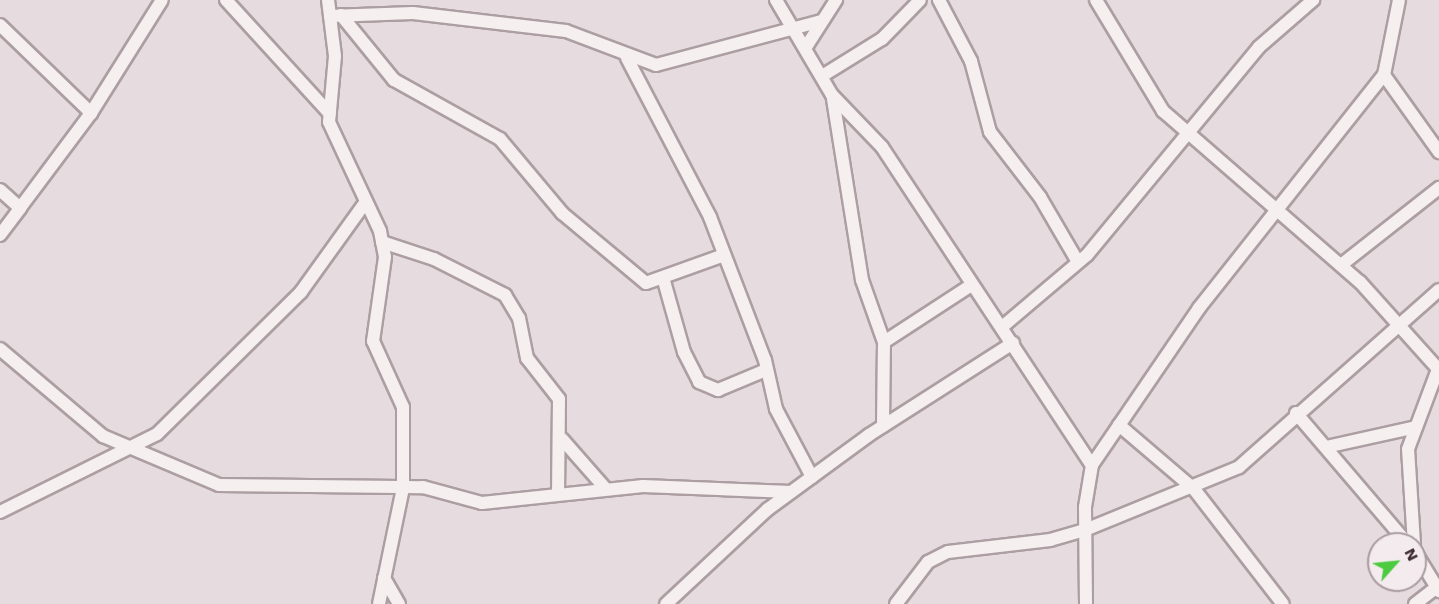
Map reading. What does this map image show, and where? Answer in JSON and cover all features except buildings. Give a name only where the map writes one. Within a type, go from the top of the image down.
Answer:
[{"type":"street","points":[[0,235],[91,113],[162,0]]},
{"type":"street","points":[[226,0],[330,114],[382,242],[383,291],[373,341],[403,407],[403,488],[379,604]]},
{"type":"street","points":[[328,0],[335,16],[394,80],[500,139],[596,246],[646,283],[664,281],[724,255]]},
{"type":"street","points":[[776,0],[832,95],[882,147],[970,286],[1013,343],[1092,465]]},
{"type":"street","points":[[806,48],[836,0]]},
{"type":"street","points":[[822,75],[882,39],[920,0]]},
{"type":"street","points":[[939,0],[971,61],[990,132],[1040,197],[1078,262]]},
{"type":"street","points":[[1096,0],[1163,111],[1186,133],[1276,206],[1341,265],[1439,369],[1407,453],[1413,532]]},
{"type":"street","points":[[1002,327],[1078,262],[1259,47],[1313,0]]},
{"type":"street","points":[[1086,604],[1085,530],[1092,465],[1276,206],[1384,75],[1399,0]]},
{"type":"street","points":[[335,16],[413,13],[566,31],[627,58],[656,65],[795,30],[821,21]]},
{"type":"street","points":[[330,114],[335,56],[335,16]]},
{"type":"street","points":[[0,25],[91,113]]},
{"type":"street","points":[[627,58],[724,255],[766,370],[776,409],[812,477]]},
{"type":"street","points":[[1384,75],[1439,152]]},
{"type":"street","points":[[832,95],[862,280],[884,342],[883,426]]},
{"type":"street","points":[[1341,265],[1439,188]]},
{"type":"street","points":[[0,190],[20,208]]},
{"type":"street","points":[[0,512],[131,451],[157,434],[301,292],[365,203]]},
{"type":"street","points":[[382,242],[434,259],[505,295],[519,318],[527,358],[559,399],[562,439],[558,494]]},
{"type":"street","points":[[664,281],[699,382],[718,390],[766,370]]},
{"type":"street","points":[[884,342],[970,286]]},
{"type":"street","points":[[896,604],[928,562],[948,552],[1050,540],[1085,530],[1194,489],[1239,467],[1296,413],[1439,290]]},
{"type":"street","points":[[666,604],[791,492],[883,426],[1013,343]]},
{"type":"street","points":[[0,349],[103,436],[131,451],[219,485],[423,487],[482,503],[605,488],[791,492]]},
{"type":"street","points":[[1296,413],[1398,532]]},
{"type":"street","points":[[1119,425],[1194,489],[1283,604]]},
{"type":"street","points":[[1326,447],[1416,428]]},
{"type":"street","points":[[562,439],[605,488]]},
{"type":"street","points":[[1415,604],[1438,588],[1427,571]]},
{"type":"street","points":[[384,578],[399,604]]}]
